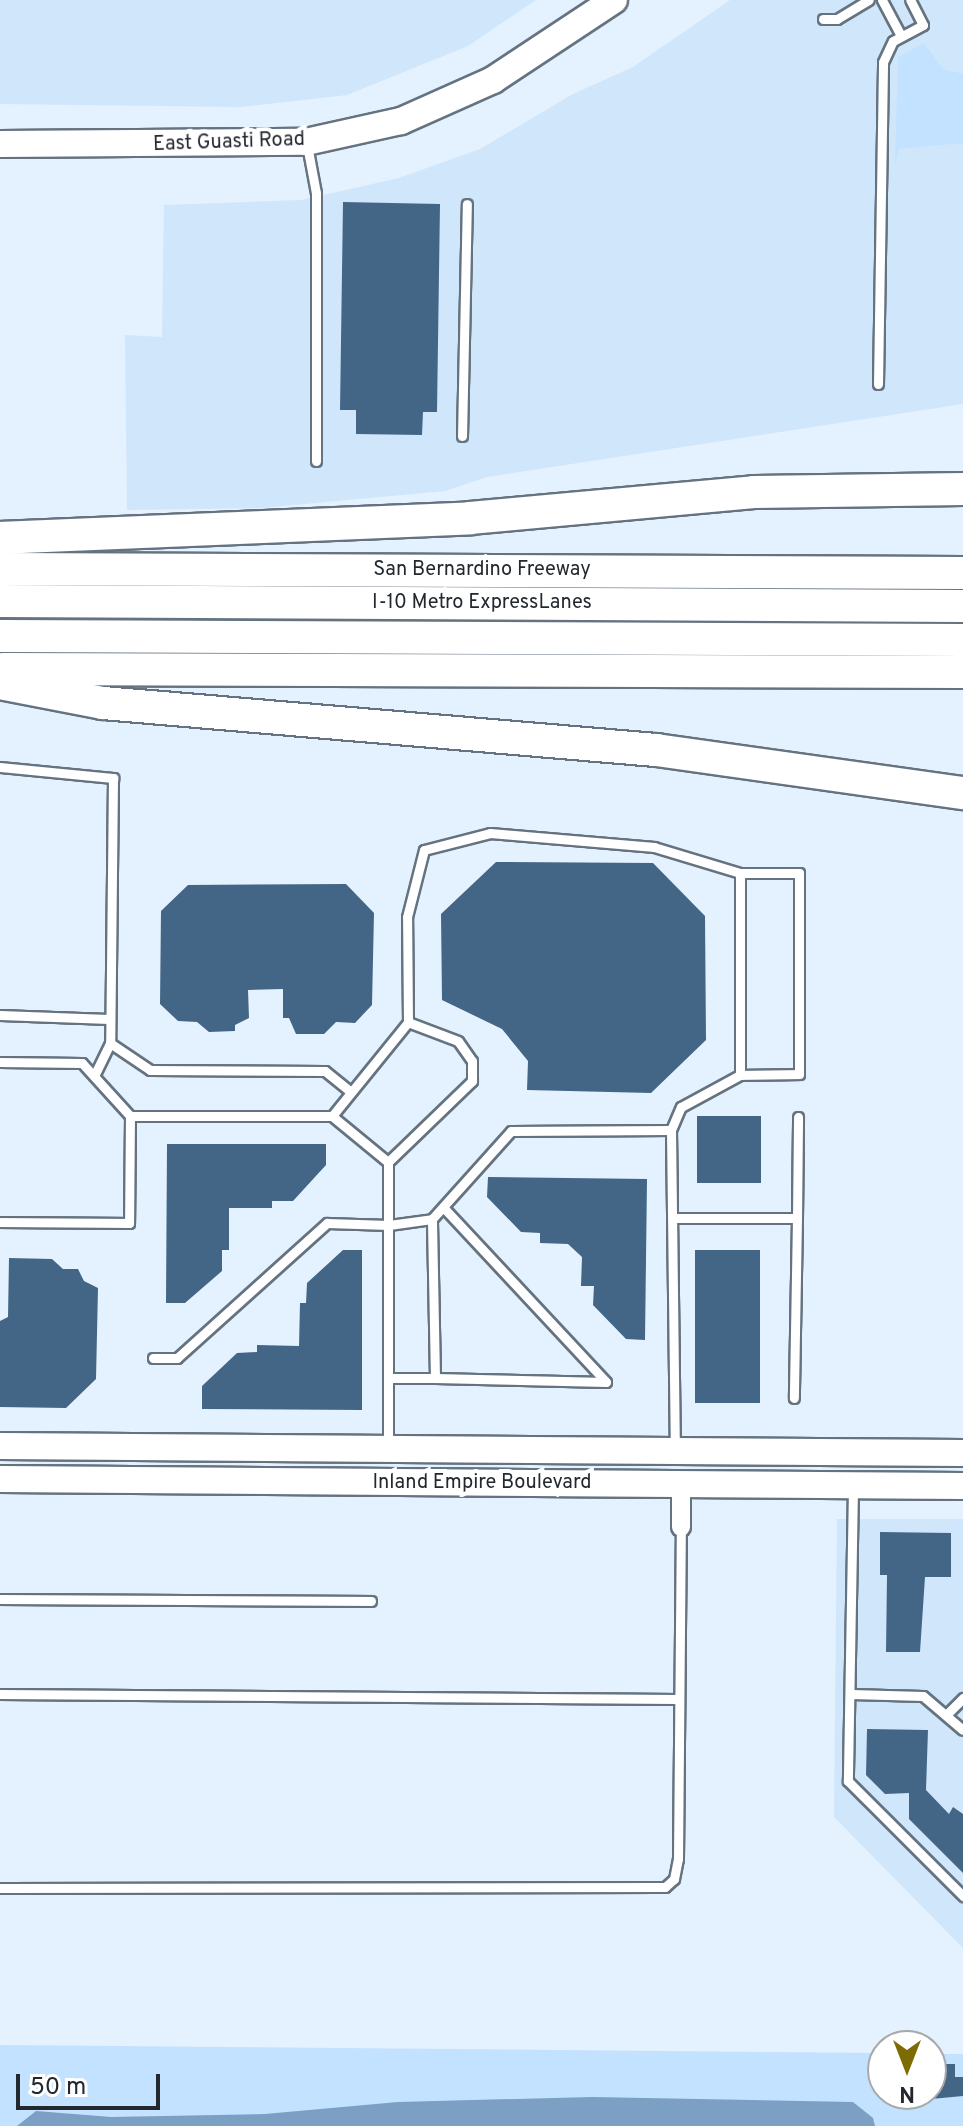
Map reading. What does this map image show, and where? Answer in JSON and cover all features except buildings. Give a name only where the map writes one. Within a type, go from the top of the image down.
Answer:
[{"type":"highway","points":[[845,488],[901,476],[963,472]]},
{"type":"highway","points":[[0,538],[470,518],[660,498],[845,488],[963,489]]},
{"type":"highway","name":"San Bernardino Freeway","points":[[0,569],[963,573]]},
{"type":"highway","name":"I-10 Metro ExpressLanes","points":[[0,601],[963,606]]},
{"type":"highway","name":"I-10 Metro ExpressLanes","points":[[0,636],[963,640]]},
{"type":"highway","points":[[0,669],[963,672]]},
{"type":"highway","points":[[0,683],[103,703],[656,750],[963,793]]},
{"type":"main road","name":"East Guasti Road","points":[[0,144],[306,142],[401,121],[493,80],[614,0]]},
{"type":"main road","name":"Inland Empire Boulevard","points":[[0,1446],[963,1453]]},
{"type":"main road","name":"Inland Empire Boulevard","points":[[0,1479],[963,1486]]},
{"type":"street","points":[[681,1485],[681,1527]]},
{"type":"lane","points":[[823,19],[837,19],[869,0]]},
{"type":"lane","points":[[882,0],[901,35]]},
{"type":"lane","points":[[878,384],[883,62],[886,51],[901,35],[923,25],[910,0]]},
{"type":"lane","points":[[306,142],[316,193],[316,461]]},
{"type":"lane","points":[[462,436],[467,204]]},
{"type":"lane","points":[[0,767],[113,778],[110,1043],[94,1076]]},
{"type":"lane","points":[[332,1116],[408,1022],[407,917],[424,850],[490,833],[654,847],[740,873],[799,873],[799,1074],[740,1075],[681,1107],[671,1130],[675,1451]]},
{"type":"lane","points":[[740,873],[740,1075]]},
{"type":"lane","points":[[0,1015],[109,1019]]},
{"type":"lane","points":[[388,1448],[392,1378],[388,1162],[472,1081],[472,1061],[458,1041],[408,1022]]},
{"type":"lane","points":[[110,1043],[150,1070],[325,1071],[351,1092]]},
{"type":"lane","points":[[0,1062],[82,1063],[130,1116],[129,1223],[0,1222]]},
{"type":"lane","points":[[130,1116],[332,1116],[388,1162]]},
{"type":"lane","points":[[794,1398],[798,1117]]},
{"type":"lane","points":[[153,1358],[177,1358],[327,1223],[389,1225],[432,1219],[511,1131],[671,1130]]},
{"type":"lane","points":[[392,1378],[606,1382],[443,1207]]},
{"type":"lane","points":[[673,1218],[797,1218]]},
{"type":"lane","points":[[432,1219],[435,1378]]},
{"type":"lane","points":[[853,1487],[848,1781],[963,1896]]},
{"type":"lane","points":[[0,1888],[665,1887],[674,1879],[678,1859],[681,1527]]},
{"type":"lane","points":[[0,1599],[371,1601]]},
{"type":"lane","points":[[0,1694],[678,1699]]},
{"type":"lane","points":[[851,1694],[923,1696],[963,1730]]},
{"type":"lane","points":[[947,1714],[963,1698]]},
{"type":"shaded area","points":[[0,0],[536,0],[468,46],[347,95],[241,107],[0,104]]},
{"type":"shaded area","points":[[730,0],[963,0],[963,404],[487,477],[445,491],[261,508],[127,510],[125,335],[162,337],[164,205],[301,200],[399,178],[480,149],[573,94],[633,67]]},
{"type":"shaded area","points":[[924,43],[943,69],[963,74],[963,143],[899,149],[895,164],[898,57]]},
{"type":"shaded area","points":[[837,1519],[963,1519],[963,1948],[834,1817]]},
{"type":"shaded area","points":[[0,2045],[867,2053],[867,2110],[947,2110],[947,2054],[963,2054],[963,2126],[0,2126]]},
{"type":"shaded area","points":[[592,2097],[853,2102],[873,2118],[875,2126],[17,2126],[36,2111],[111,2117],[265,2114],[398,2102]]}]
